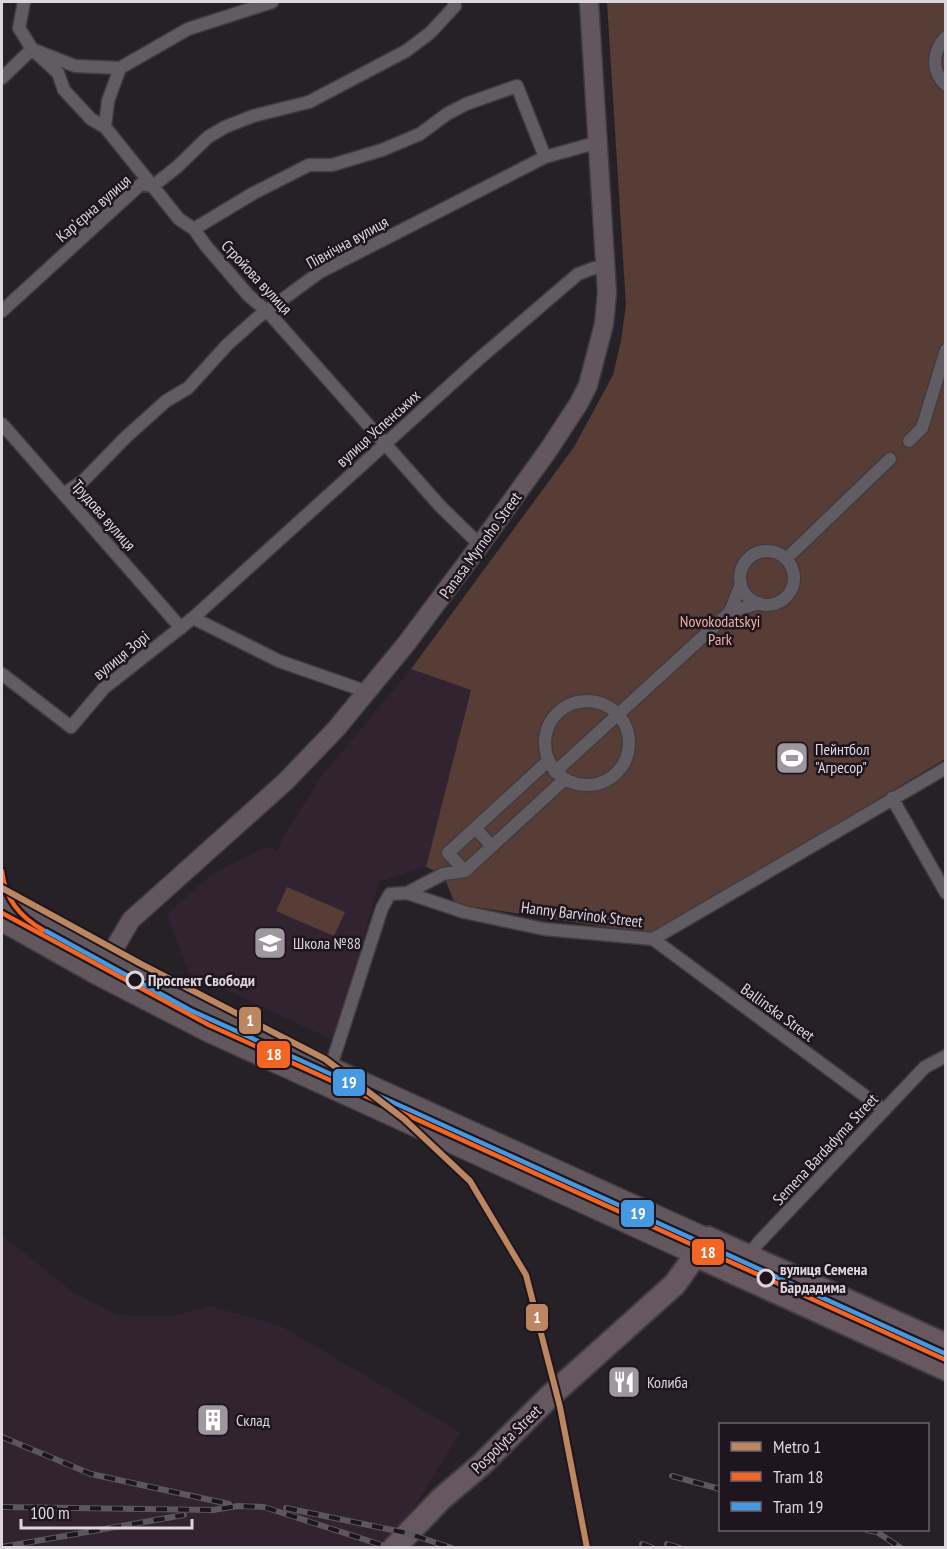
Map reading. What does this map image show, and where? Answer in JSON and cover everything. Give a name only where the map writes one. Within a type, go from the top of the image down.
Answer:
[{"type":"highway","points":[[701,1246],[945,1369]]},
{"type":"highway","name":"Pospolyta Street","points":[[394,1548],[441,1499],[482,1464],[548,1398],[675,1284],[701,1246]]},
{"type":"highway","points":[[742,1265],[945,1346]]},
{"type":"main road","name":"Panasa Myrnoho Street","points":[[98,976],[107,957],[131,920],[285,782],[368,692],[480,545],[579,403],[588,385],[604,324],[607,293],[589,2]]},
{"type":"main road","points":[[2,905],[242,1026],[331,1066],[701,1246]]},
{"type":"main road","points":[[2,922],[98,976],[217,1037],[701,1246]]},
{"type":"street","name":"Стройова вулиця","points":[[24,2],[19,28],[32,49],[58,73],[64,90],[79,107],[105,127],[179,219],[194,229],[249,296],[268,312],[441,507],[480,545]]},
{"type":"street","points":[[2,78],[32,49],[75,66],[120,68],[188,29],[272,2]]},
{"type":"street","name":"Карʼєрна вулиця","points":[[2,311],[141,184],[153,186],[208,137],[225,127],[253,116],[309,102],[406,51],[443,21],[455,6],[454,2]]},
{"type":"street","points":[[945,37],[937,48],[940,61],[937,74],[945,85]]},
{"type":"street","points":[[105,127],[108,101],[120,68]]},
{"type":"street","points":[[194,229],[252,194],[309,165],[332,165],[382,150],[420,134],[447,114],[466,104],[517,86],[546,156]]},
{"type":"street","name":"Північна вулиця","points":[[63,494],[83,481],[126,437],[166,401],[188,388],[227,345],[257,318],[320,272],[546,156],[599,142]]},
{"type":"street","name":"вулиця Успенських","points":[[181,628],[480,358],[578,274],[594,268],[606,268]]},
{"type":"street","points":[[909,441],[922,428],[945,350]]},
{"type":"street","name":"Трудова вулиця","points":[[2,424],[181,628]]},
{"type":"street","points":[[786,559],[890,459]]},
{"type":"street","points":[[730,612],[741,584],[741,570],[754,554],[775,552],[786,559],[793,572],[794,578],[790,592],[780,601],[759,603],[747,596],[741,584]]},
{"type":"street","points":[[443,874],[448,853],[475,828],[556,770],[730,612],[759,603]]},
{"type":"street","points":[[194,618],[279,662],[368,692]]},
{"type":"street","name":"вулиця Зорі","points":[[2,674],[71,727],[104,688],[181,628]]},
{"type":"street","points":[[633,700],[629,714],[628,756],[616,774],[596,784],[585,785],[556,770],[544,741],[549,723],[558,711],[578,701],[619,704],[633,700]]},
{"type":"street","points":[[600,702],[618,714],[629,734]]},
{"type":"street","name":"Hanny Barvinok Street","points":[[407,892],[464,912],[544,929],[653,939],[945,768]]},
{"type":"street","points":[[331,1066],[382,908],[390,894],[407,892],[443,874],[465,871],[492,846],[556,770]]},
{"type":"street","points":[[892,798],[945,893]]},
{"type":"street","points":[[475,828],[492,846]]},
{"type":"street","points":[[448,853],[465,871]]},
{"type":"street","name":"Ballinska Street","points":[[653,939],[884,1110]]},
{"type":"street","name":"Semena Bardadyma Street","points":[[742,1265],[925,1067],[945,1056]]},
{"type":"shaded area","points":[[411,669],[471,690],[426,867],[379,882],[335,1041],[188,972],[167,914],[212,874],[265,847],[277,851],[284,835],[323,774]]},
{"type":"shaded area","points":[[2,1235],[74,1293],[117,1315],[173,1316],[209,1306],[281,1326],[460,1433],[410,1514],[376,1547],[2,1547]]},
{"type":"green space","name":"Novokodatskyi Park","points":[[607,2],[945,2],[945,759],[653,934],[455,904],[443,874],[426,867],[471,690],[411,669],[574,447],[613,375],[626,305]]},
{"type":"green space","points":[[287,887],[345,912],[334,936],[276,911]]},
{"type":"railway","points":[[2,1437],[91,1474],[229,1504]]},
{"type":"railway","points":[[672,1476],[719,1489]]},
{"type":"railway","points":[[2,1507],[213,1510],[238,1506],[264,1507],[391,1548]]},
{"type":"railway","points":[[286,1508],[407,1533],[452,1548]]},
{"type":"railway","points":[[2,1547],[184,1515]]},
{"type":"railway","points":[[872,1531],[901,1548]]},
{"type":"railway","points":[[642,1544],[653,1548]]},
{"type":"railway","points":[[667,1544],[680,1548]]},
{"type":"metro line","name":"1","points":[[2,888],[141,964],[325,1059],[404,1119],[470,1181],[526,1275],[560,1407],[587,1548]]},
{"type":"tram line","name":"18","points":[[2,871],[6,890],[15,906],[20,913],[43,930]]},
{"type":"tram line","name":"18","points":[[2,913],[209,1025],[946,1360]]},
{"type":"tram line","name":"19","points":[[46,931],[190,1010],[946,1354]]},
{"type":"place","name":"Пейнтбол \"Агресор\"","points":[[792,758]]},
{"type":"place","name":"Школа №88","points":[[270,943]]},
{"type":"place","name":"Проспект Свободи","points":[[135,980]]},
{"type":"place","name":"вулиця Семена Бардадима","points":[[766,1278]]},
{"type":"place","name":"Колиба","points":[[624,1382]]},
{"type":"place","name":"Склад","points":[[213,1420]]}]
